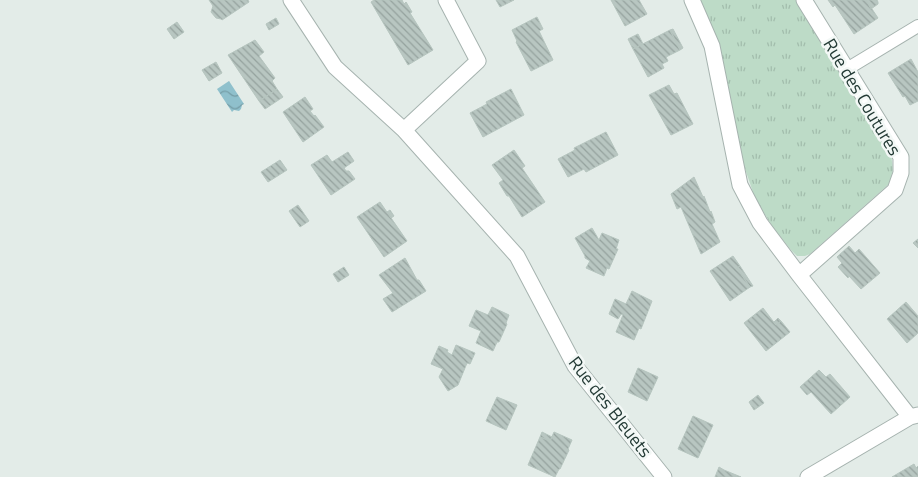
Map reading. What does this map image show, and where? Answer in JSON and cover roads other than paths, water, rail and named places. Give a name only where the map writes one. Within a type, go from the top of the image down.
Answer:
[{"type":"street","name":"Rue des Bleuets","points":[[291,0],[336,68],[404,130],[517,256],[575,366],[664,477]]},
{"type":"street","points":[[404,130],[478,60],[446,0]]},
{"type":"street","points":[[692,0],[712,46],[740,185],[760,223],[799,275],[914,416],[808,477]]},
{"type":"street","name":"Rue des Coutures","points":[[799,275],[895,190],[901,172],[901,157],[804,0]]},
{"type":"street","points":[[847,69],[918,26]]},
{"type":"water","points":[[229,81],[244,104],[239,111],[234,110],[232,112],[217,89]]}]
